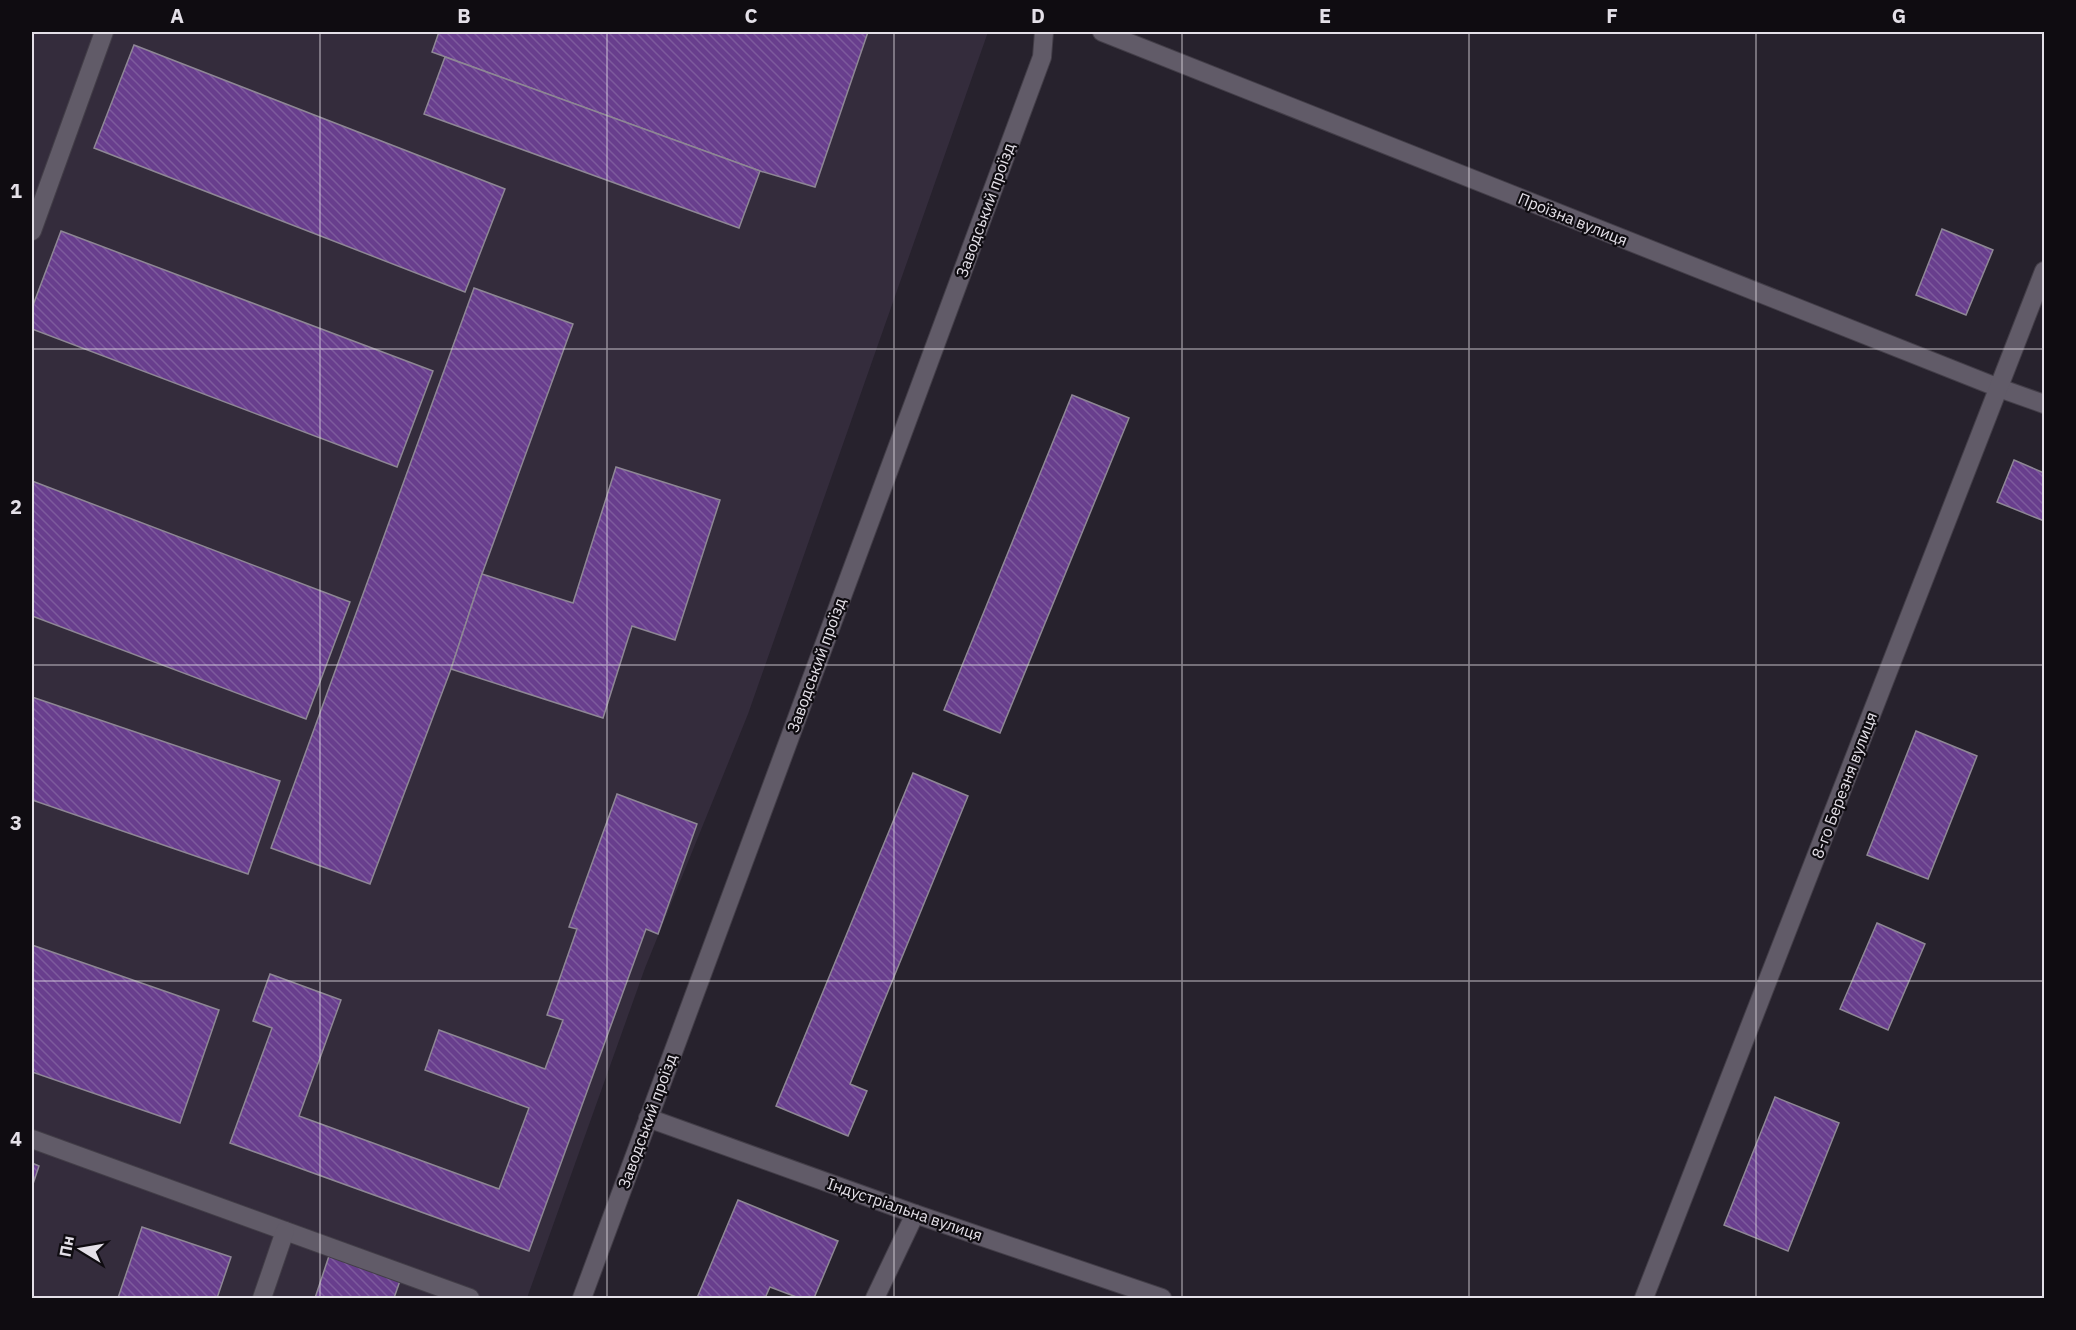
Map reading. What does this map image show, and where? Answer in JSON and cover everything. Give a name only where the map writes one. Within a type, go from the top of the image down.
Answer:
[{"type":"street","points":[[32,231],[104,32]]},
{"type":"street","name":"Заводський проїзд","points":[[582,1299],[1038,68],[1042,57],[1044,32]]},
{"type":"street","name":"Проїзна вулиця","points":[[1102,32],[2044,404]]},
{"type":"street","name":"8-го Березня вулиця","points":[[1644,1299],[2044,271]]},
{"type":"street","name":"Індустріальна вулиця","points":[[648,1118],[915,1214],[1162,1299]]},
{"type":"street","points":[[32,1139],[470,1299]]},
{"type":"street","points":[[874,1299],[915,1214]]},
{"type":"street","points":[[262,1299],[285,1231]]},
{"type":"shaded area","points":[[32,32],[988,32],[748,714],[645,968],[527,1298],[32,1298]]},
{"type":"building","points":[[439,32],[868,32],[815,187],[760,171],[432,52]]},
{"type":"building","points":[[134,45],[505,189],[465,292],[94,148]]},
{"type":"building","points":[[445,57],[760,171],[739,228],[424,114]]},
{"type":"building","points":[[1942,229],[1993,250],[1966,315],[1916,295]]},
{"type":"building","points":[[61,231],[433,371],[397,467],[32,329],[32,308]]},
{"type":"building","points":[[474,288],[573,324],[482,574],[451,669],[370,884],[271,848]]},
{"type":"building","points":[[1072,395],[1129,418],[1000,733],[944,710]]},
{"type":"building","points":[[2014,460],[2044,473],[2044,521],[1997,502]]},
{"type":"building","points":[[616,467],[720,500],[675,640],[632,626],[603,718],[451,669],[482,574],[573,603]]},
{"type":"building","points":[[32,481],[350,602],[306,719],[32,616]]},
{"type":"building","points":[[32,697],[280,781],[248,874],[32,800]]},
{"type":"building","points":[[1916,731],[1977,756],[1928,879],[1867,855]]},
{"type":"building","points":[[913,773],[968,796],[850,1084],[867,1091],[848,1136],[776,1106]]},
{"type":"building","points":[[617,794],[697,824],[658,934],[646,929],[529,1251],[230,1143],[272,1028],[253,1021],[270,974],[341,1000],[299,1116],[499,1189],[529,1108],[425,1070],[439,1030],[545,1069],[563,1020],[547,1015],[577,929],[569,927]]},
{"type":"building","points":[[1877,923],[1925,944],[1888,1030],[1840,1009]]},
{"type":"building","points":[[32,945],[219,1010],[180,1123],[32,1072]]},
{"type":"building","points":[[1775,1097],[1839,1123],[1788,1251],[1724,1225]]},
{"type":"building","points":[[32,1163],[39,1166],[32,1187]]},
{"type":"building","points":[[738,1200],[838,1241],[814,1298],[799,1298],[770,1287],[765,1298],[697,1298]]},
{"type":"building","points":[[142,1227],[231,1257],[217,1298],[118,1298]]},
{"type":"building","points":[[331,1250],[402,1275],[394,1298],[315,1298]]}]
